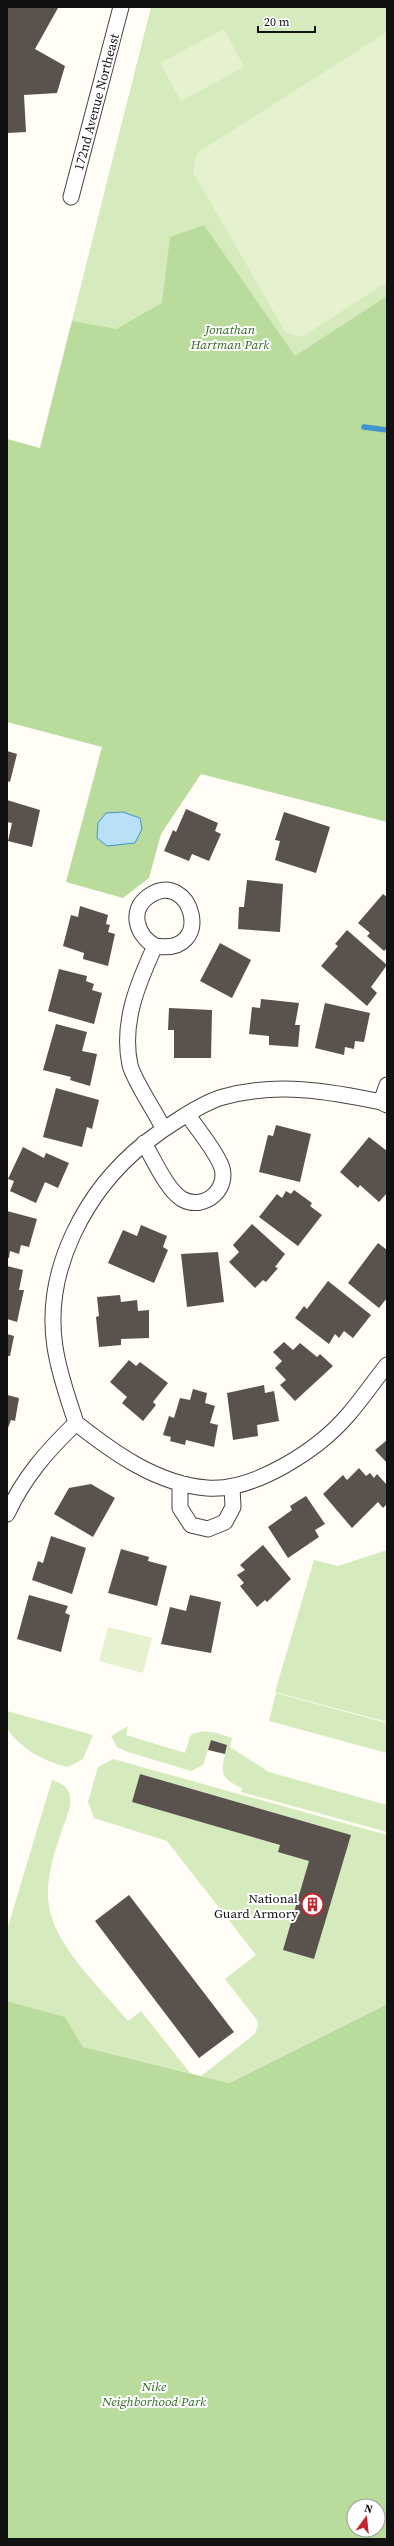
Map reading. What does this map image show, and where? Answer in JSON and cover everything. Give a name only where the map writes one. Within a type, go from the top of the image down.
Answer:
[{"type":"street","name":"172nd Avenue Northeast","points":[[71,197],[122,7]]},
{"type":"street","points":[[156,946],[131,1009],[127,1040],[131,1066],[164,1128]]},
{"type":"street","points":[[387,1085],[384,1104],[324,1090],[269,1089],[222,1097],[164,1128],[144,1143],[106,1180],[81,1218],[62,1263],[54,1318],[55,1346],[62,1380],[76,1423],[134,1465],[180,1483],[207,1488],[232,1487],[269,1474],[310,1450],[348,1416],[387,1365]]},
{"type":"street","points":[[144,1143],[177,1195],[190,1202],[205,1201],[212,1197],[221,1185],[223,1178],[220,1163],[188,1115]]},
{"type":"street","points":[[7,1514],[33,1468],[49,1449],[76,1423]]},
{"type":"street","points":[[180,1483],[180,1508],[191,1525],[208,1529],[225,1522],[233,1508],[232,1487]]},
{"type":"green space","name":"Jonathan Hartman Park","points":[[151,7],[387,7],[387,542],[40,448]]},
{"type":"green space","points":[[224,29],[244,67],[181,101],[160,63]]},
{"type":"green space","points":[[387,32],[387,282],[302,337],[286,333],[193,172],[197,153]]},
{"type":"green space","points":[[204,225],[295,356],[387,296],[387,822],[201,774],[161,834],[149,878],[123,898],[66,882],[102,747],[7,722],[7,439],[40,448],[72,321],[116,329],[162,303],[170,237]]},
{"type":"green space","points":[[387,1550],[387,1722],[275,1692],[314,1560],[338,1566]]},
{"type":"green space","points":[[108,1627],[152,1638],[143,1673],[99,1661]]},
{"type":"green space","points":[[276,1693],[387,1723],[387,1753],[269,1721]]},
{"type":"green space","points":[[7,1711],[93,1735],[83,1759],[68,1767],[50,1762],[34,1754],[19,1743],[7,1729]]},
{"type":"green space","points":[[128,1726],[126,1735],[185,1753],[190,1736],[195,1733],[211,1732],[232,1738],[230,1747],[269,1772],[387,1805],[387,1832],[241,1792],[242,1788],[233,1784],[224,1775],[223,1766],[227,1745],[211,1740],[203,1765],[191,1771],[125,1751],[117,1747],[111,1736]]},
{"type":"green space","points":[[113,1759],[387,1835],[387,2004],[229,2083],[201,2076],[255,2034],[258,2025],[257,2020],[225,1979],[256,1955],[167,1841],[94,1818],[88,1802],[98,1767]],"holes":[[[140,1774],[350,1835],[314,1959],[284,1950],[309,1861],[280,1845],[132,1802]]]},
{"type":"green space","points":[[52,1780],[66,1788],[69,1794],[70,1802],[69,1811],[62,1829],[50,1873],[48,1890],[51,1915],[58,1932],[67,1948],[79,1964],[128,2021],[141,2011],[190,2073],[83,2047],[65,2017],[7,2001],[7,1930]]},
{"type":"green space","name":"Nike Neighborhood Park","points":[[7,2001],[65,2017],[83,2047],[229,2083],[387,2004],[387,2539],[7,2539]]},
{"type":"water","points":[[123,812],[140,818],[142,829],[135,843],[107,846],[97,838],[98,823],[106,813]]},
{"type":"building","points":[[7,7],[58,8],[35,49],[65,66],[57,93],[24,95],[26,132],[7,133]]},
{"type":"building","points":[[7,751],[17,754],[10,782],[7,781]]},
{"type":"building","points":[[7,800],[40,810],[32,847],[8,841],[12,823],[7,822]]},
{"type":"building","points":[[186,809],[218,823],[215,831],[221,834],[209,861],[192,854],[189,861],[164,851],[173,830],[176,832]]},
{"type":"building","points":[[284,812],[330,827],[316,873],[275,860],[280,841],[275,840]]},
{"type":"building","points":[[247,880],[283,884],[280,932],[238,929],[239,907],[244,907]]},
{"type":"building","points":[[383,894],[387,897],[387,948],[384,951],[367,936],[370,933],[358,923]]},
{"type":"building","points":[[80,906],[108,915],[106,924],[110,925],[108,932],[115,934],[108,966],[83,959],[84,953],[63,946],[71,915],[78,917]]},
{"type":"building","points":[[347,930],[387,965],[371,987],[377,993],[367,1006],[321,966],[338,946],[335,944]]},
{"type":"building","points":[[220,943],[251,960],[232,998],[200,981]]},
{"type":"building","points":[[59,969],[87,976],[86,981],[94,984],[92,990],[102,993],[94,1024],[48,1011]]},
{"type":"building","points":[[261,999],[299,1003],[295,1025],[300,1025],[298,1047],[269,1045],[269,1036],[249,1034],[252,1007],[260,1008]]},
{"type":"building","points":[[325,1003],[370,1013],[364,1042],[355,1041],[354,1049],[345,1047],[344,1055],[315,1048]]},
{"type":"building","points":[[169,1008],[212,1010],[211,1058],[174,1058],[174,1030],[168,1030]]},
{"type":"building","points":[[56,1024],[87,1032],[82,1051],[97,1054],[90,1086],[70,1080],[71,1077],[43,1070]]},
{"type":"building","points":[[56,1088],[99,1100],[92,1129],[87,1127],[82,1147],[43,1137]]},
{"type":"building","points":[[276,1125],[311,1134],[300,1182],[259,1172],[268,1135],[273,1136]]},
{"type":"building","points":[[369,1137],[387,1151],[387,1193],[379,1202],[360,1185],[358,1188],[340,1172]]},
{"type":"building","points":[[23,1147],[44,1158],[46,1153],[69,1163],[58,1188],[45,1182],[36,1203],[10,1191],[14,1181],[8,1179]]},
{"type":"building","points":[[294,1190],[312,1203],[310,1206],[322,1215],[298,1246],[259,1217],[277,1194],[282,1198],[286,1191],[291,1194]]},
{"type":"building","points":[[7,1211],[37,1219],[29,1247],[21,1245],[19,1254],[10,1251],[9,1258],[7,1258]]},
{"type":"building","points":[[252,1224],[285,1254],[275,1267],[278,1268],[266,1282],[263,1280],[255,1288],[229,1262],[239,1252],[233,1245]]},
{"type":"building","points":[[141,1225],[167,1236],[163,1247],[168,1250],[154,1283],[108,1263],[123,1230],[137,1236]]},
{"type":"building","points":[[378,1243],[387,1250],[387,1298],[379,1308],[348,1283]]},
{"type":"building","points":[[218,1252],[224,1302],[187,1307],[181,1254]]},
{"type":"building","points":[[7,1266],[23,1270],[19,1290],[24,1290],[17,1322],[7,1319]]},
{"type":"building","points":[[328,1281],[371,1315],[353,1338],[344,1331],[339,1338],[335,1334],[329,1344],[295,1318],[304,1306],[307,1309]]},
{"type":"building","points":[[120,1295],[121,1302],[137,1300],[138,1311],[149,1310],[149,1338],[121,1339],[121,1345],[99,1347],[96,1317],[99,1316],[97,1297]]},
{"type":"building","points":[[7,1334],[14,1336],[10,1356],[7,1356]]},
{"type":"building","points":[[284,1342],[293,1350],[300,1343],[317,1357],[320,1354],[333,1366],[295,1401],[280,1385],[286,1380],[275,1368],[282,1361],[273,1352]]},
{"type":"building","points":[[129,1360],[136,1366],[140,1362],[168,1383],[153,1402],[156,1405],[143,1421],[122,1403],[127,1397],[110,1382]]},
{"type":"building","points":[[264,1385],[265,1393],[274,1391],[279,1421],[257,1425],[258,1436],[233,1440],[227,1393]]},
{"type":"building","points":[[193,1389],[207,1393],[205,1403],[215,1406],[210,1423],[218,1425],[214,1447],[186,1440],[185,1445],[170,1441],[171,1437],[163,1435],[169,1416],[174,1418],[180,1398],[190,1400]]},
{"type":"building","points":[[7,1395],[19,1398],[15,1421],[11,1420],[8,1428]]},
{"type":"building","points":[[387,1440],[387,1463],[375,1450]]},
{"type":"building","points":[[359,1468],[366,1476],[370,1473],[374,1478],[377,1474],[387,1485],[387,1504],[383,1508],[378,1502],[352,1528],[323,1494],[343,1475],[347,1480]]},
{"type":"building","points":[[91,1484],[115,1498],[93,1537],[54,1514],[69,1488]]},
{"type":"building","points":[[306,1496],[325,1524],[315,1530],[319,1537],[288,1558],[268,1527],[292,1510],[290,1506]]},
{"type":"building","points":[[51,1536],[86,1548],[72,1594],[32,1580],[38,1561],[43,1563]]},
{"type":"building","points":[[263,1545],[291,1579],[267,1602],[265,1600],[257,1607],[240,1586],[244,1583],[237,1575],[245,1570],[240,1565]]},
{"type":"building","points":[[121,1549],[149,1557],[148,1561],[167,1566],[157,1606],[108,1593]]},
{"type":"building","points":[[29,1595],[68,1606],[65,1613],[70,1615],[61,1652],[17,1639]]},
{"type":"building","points":[[190,1595],[221,1602],[211,1653],[161,1644],[170,1607],[186,1611]]},
{"type":"building","points":[[211,1740],[227,1745],[225,1754],[208,1750]]},
{"type":"building","name":"National Guard Armory","points":[[140,1774],[351,1835],[314,1959],[283,1950],[309,1861],[278,1852],[280,1845],[132,1802]]},
{"type":"building","points":[[129,1895],[234,2032],[199,2058],[95,1921]]},
{"type":"waterway","points":[[364,427],[387,430]]},
{"type":"place","name":"National Guard Armory","points":[[313,1905]]}]
